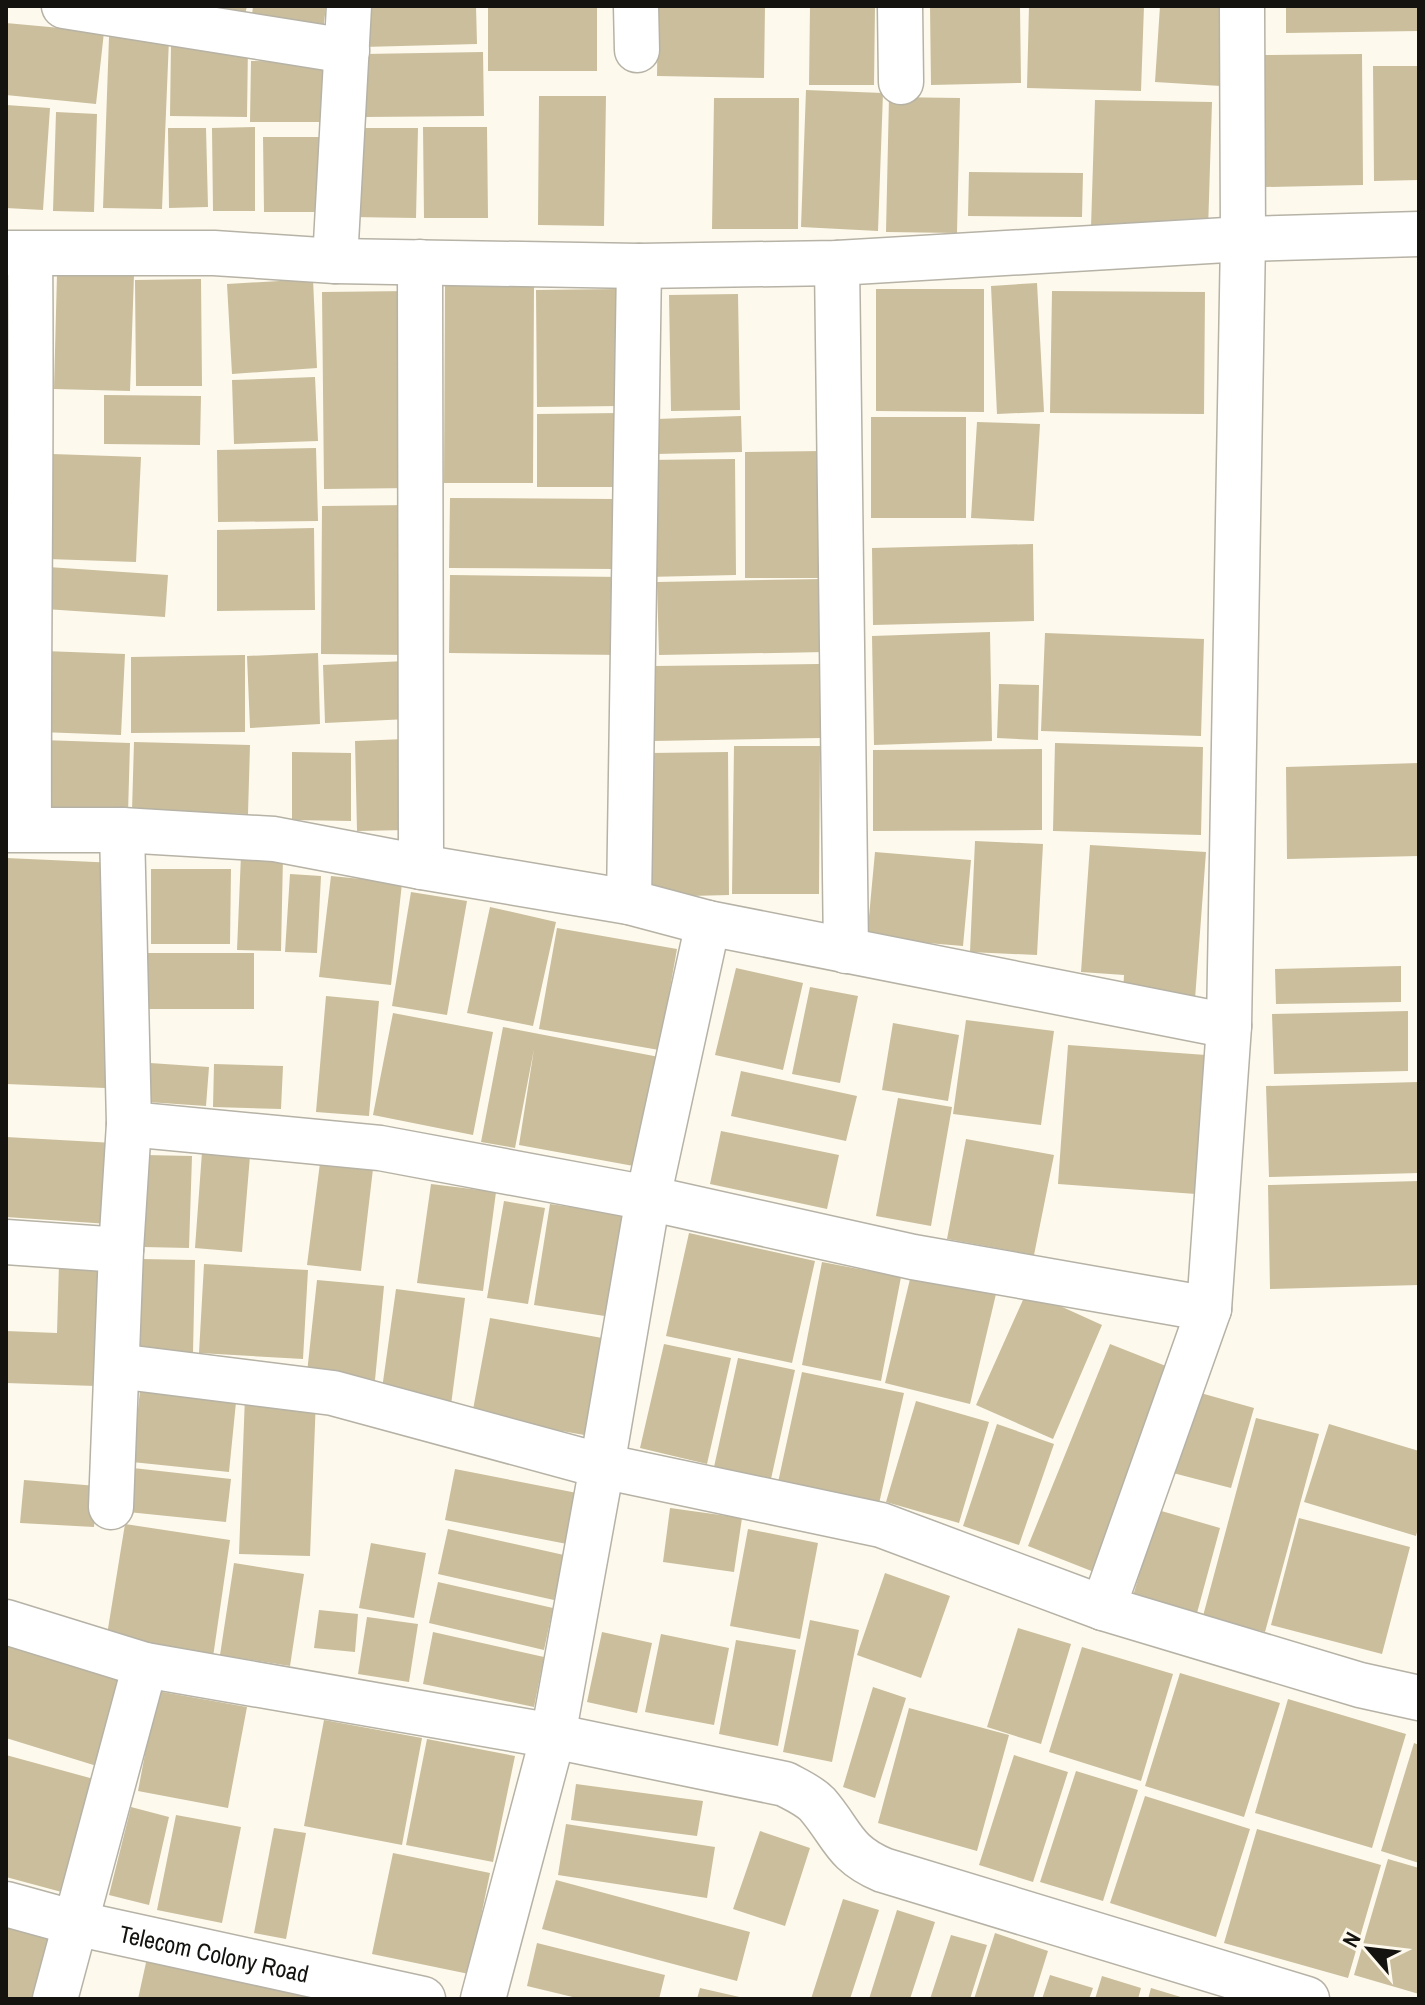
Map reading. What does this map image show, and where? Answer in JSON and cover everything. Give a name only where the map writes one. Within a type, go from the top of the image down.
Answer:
[{"type":"street","points":[[64,6],[347,51]]},
{"type":"street","points":[[335,261],[349,6]]},
{"type":"street","points":[[636,6],[637,50]]},
{"type":"street","points":[[900,6],[901,82]]},
{"type":"street","points":[[1103,1608],[1209,1309],[1229,1026],[1243,239],[1242,6]]},
{"type":"street","points":[[1229,1026],[708,923],[629,902],[274,839],[122,830],[17,829],[28,630],[31,375],[18,254],[214,253],[335,261],[639,266],[837,263],[1243,239],[1419,234]]},
{"type":"street","points":[[420,262],[421,867]]},
{"type":"street","points":[[837,263],[846,951]]},
{"type":"street","points":[[629,902],[639,266]]},
{"type":"street","points":[[111,1507],[129,1124],[122,830]]},
{"type":"street","points":[[483,1999],[553,1736],[648,1198],[708,923]]},
{"type":"street","points":[[129,1124],[380,1148],[648,1198],[913,1257],[1209,1309]]},
{"type":"street","points":[[6,1242],[121,1250]]},
{"type":"street","points":[[117,1366],[333,1393],[602,1466],[881,1525],[1103,1608],[1360,1685],[1419,1698]]},
{"type":"street","points":[[6,1622],[145,1665],[553,1736],[785,1784],[816,1803],[851,1851],[883,1870],[1307,1999]]},
{"type":"street","points":[[55,1999],[145,1665]]},
{"type":"street","name":"Telecom Colony Road","points":[[6,1904],[75,1923],[423,1999]]},
{"type":"building","points":[[173,6],[247,6],[244,20]]},
{"type":"building","points":[[253,6],[326,6],[323,31],[251,24]]},
{"type":"building","points":[[363,6],[476,6],[477,44],[363,47]]},
{"type":"building","points":[[488,6],[597,6],[597,71],[488,71]]},
{"type":"building","points":[[658,6],[765,6],[764,78],[657,76]]},
{"type":"building","points":[[810,6],[875,6],[874,85],[809,85]]},
{"type":"building","points":[[930,6],[1020,6],[1021,83],[931,85]]},
{"type":"building","points":[[1029,6],[1144,6],[1141,91],[1027,88]]},
{"type":"building","points":[[1160,6],[1226,8],[1221,86],[1155,82]]},
{"type":"building","points":[[1286,6],[1419,6],[1419,31],[1286,33]]},
{"type":"building","points":[[6,23],[104,32],[96,104],[6,95]]},
{"type":"building","points":[[109,37],[169,39],[162,209],[103,208]]},
{"type":"building","points":[[171,43],[248,44],[247,117],[170,116]]},
{"type":"building","points":[[483,52],[484,116],[364,117],[364,54]]},
{"type":"building","points":[[1362,54],[1363,185],[1265,187],[1264,55]]},
{"type":"building","points":[[251,61],[332,62],[331,122],[250,122]]},
{"type":"building","points":[[1373,66],[1419,66],[1419,180],[1374,181]]},
{"type":"building","points":[[806,90],[883,93],[878,231],[801,227]]},
{"type":"building","points":[[539,96],[606,96],[604,226],[538,225]]},
{"type":"building","points":[[889,97],[960,98],[957,233],[886,232]]},
{"type":"building","points":[[714,98],[799,98],[798,229],[712,229]]},
{"type":"building","points":[[1095,100],[1212,102],[1208,230],[1091,227]]},
{"type":"building","points":[[6,105],[50,108],[43,210],[6,208]]},
{"type":"building","points":[[56,112],[97,114],[94,212],[53,211]]},
{"type":"building","points":[[255,127],[255,211],[213,211],[212,128]]},
{"type":"building","points":[[423,127],[487,127],[488,218],[424,218]]},
{"type":"building","points":[[168,128],[206,128],[208,207],[169,208]]},
{"type":"building","points":[[353,128],[418,128],[416,218],[351,217]]},
{"type":"building","points":[[263,137],[325,137],[326,212],[264,212]]},
{"type":"building","points":[[969,172],[1083,173],[1082,217],[968,216]]},
{"type":"building","points":[[57,274],[134,275],[130,391],[54,389]]},
{"type":"building","points":[[201,279],[202,386],[136,386],[135,280]]},
{"type":"building","points":[[313,279],[317,368],[232,374],[227,284]]},
{"type":"building","points":[[1037,283],[1044,412],[997,414],[991,286]]},
{"type":"building","points":[[445,286],[534,286],[533,483],[444,483]]},
{"type":"building","points":[[617,289],[619,406],[537,407],[536,290]]},
{"type":"building","points":[[876,289],[984,289],[984,412],[876,411]]},
{"type":"building","points":[[410,291],[412,488],[324,489],[322,292]]},
{"type":"building","points":[[1052,291],[1205,292],[1204,414],[1050,413]]},
{"type":"building","points":[[738,294],[740,410],[671,411],[669,295]]},
{"type":"building","points":[[6,314],[16,314],[17,355],[6,355]]},
{"type":"building","points":[[6,366],[14,366],[12,481],[6,481]]},
{"type":"building","points":[[315,377],[318,441],[234,444],[232,380]]},
{"type":"building","points":[[104,395],[201,396],[200,445],[104,444]]},
{"type":"building","points":[[619,413],[620,487],[537,487],[537,414]]},
{"type":"building","points":[[741,416],[742,452],[656,454],[656,419]]},
{"type":"building","points":[[871,417],[966,417],[966,518],[871,518]]},
{"type":"building","points":[[977,422],[1040,424],[1034,521],[971,518]]},
{"type":"building","points":[[316,448],[318,521],[218,522],[217,450]]},
{"type":"building","points":[[825,451],[825,578],[745,578],[745,452]]},
{"type":"building","points":[[52,454],[141,457],[136,562],[48,559]]},
{"type":"building","points":[[735,459],[736,575],[646,577],[645,460]]},
{"type":"building","points":[[450,498],[614,499],[614,569],[449,568]]},
{"type":"building","points":[[411,505],[410,655],[321,654],[322,506]]},
{"type":"building","points":[[314,528],[315,610],[217,611],[217,530]]},
{"type":"building","points":[[1033,544],[1034,621],[873,625],[872,548]]},
{"type":"building","points":[[48,567],[168,575],[165,617],[45,609]]},
{"type":"building","points":[[450,575],[624,577],[623,655],[449,653]]},
{"type":"building","points":[[824,579],[825,652],[659,655],[657,582]]},
{"type":"building","points":[[990,632],[992,741],[874,745],[872,636]]},
{"type":"building","points":[[1045,633],[1204,639],[1201,736],[1041,731]]},
{"type":"building","points":[[44,651],[125,654],[121,735],[40,732]]},
{"type":"building","points":[[318,653],[320,724],[250,728],[247,656]]},
{"type":"building","points":[[245,655],[245,732],[131,733],[131,657]]},
{"type":"building","points":[[405,661],[408,719],[325,723],[323,665]]},
{"type":"building","points":[[819,664],[821,738],[653,741],[653,666]]},
{"type":"building","points":[[999,684],[1039,685],[1038,740],[997,738]]},
{"type":"building","points":[[405,739],[407,830],[357,831],[355,741]]},
{"type":"building","points":[[42,740],[130,743],[128,814],[39,811]]},
{"type":"building","points":[[134,742],[250,745],[248,814],[132,811]]},
{"type":"building","points":[[1055,743],[1203,747],[1201,835],[1053,831]]},
{"type":"building","points":[[734,746],[820,746],[819,894],[732,894]]},
{"type":"building","points":[[1042,749],[1042,830],[873,831],[873,750]]},
{"type":"building","points":[[292,752],[351,753],[351,821],[292,820]]},
{"type":"building","points":[[728,752],[729,895],[651,897],[649,753]]},
{"type":"building","points":[[1419,763],[1419,856],[1287,859],[1286,767]]},
{"type":"building","points":[[975,841],[1043,844],[1037,955],[970,952]]},
{"type":"building","points":[[1090,845],[1206,852],[1195,999],[1123,994],[1124,975],[1081,972]]},
{"type":"building","points":[[875,852],[971,860],[963,946],[867,938]]},
{"type":"building","points":[[241,855],[283,856],[281,951],[237,950]]},
{"type":"building","points":[[6,858],[117,863],[105,1088],[6,1084]]},
{"type":"building","points":[[151,869],[231,869],[230,944],[151,944]]},
{"type":"building","points":[[290,874],[321,876],[317,953],[285,952]]},
{"type":"building","points":[[331,876],[402,883],[391,985],[319,977]]},
{"type":"building","points":[[411,892],[467,901],[447,1015],[392,1006]]},
{"type":"building","points":[[490,907],[556,922],[533,1026],[467,1013]]},
{"type":"building","points":[[557,928],[677,949],[659,1050],[539,1029]]},
{"type":"building","points":[[147,953],[254,953],[254,1009],[147,1009]]},
{"type":"building","points":[[1401,966],[1401,1002],[1276,1004],[1275,969]]},
{"type":"building","points":[[736,968],[803,983],[783,1070],[715,1055]]},
{"type":"building","points":[[810,987],[858,996],[840,1083],[792,1074]]},
{"type":"building","points":[[326,996],[379,1001],[369,1116],[316,1112]]},
{"type":"building","points":[[1408,1011],[1408,1071],[1274,1074],[1272,1014]]},
{"type":"building","points":[[393,1013],[493,1032],[473,1135],[373,1115]]},
{"type":"building","points":[[966,1020],[1054,1031],[1041,1125],[953,1114]]},
{"type":"building","points":[[893,1023],[959,1035],[948,1101],[882,1090]]},
{"type":"building","points":[[503,1027],[659,1057],[639,1167],[519,1145],[534,1049],[515,1148],[481,1142]]},
{"type":"building","points":[[1068,1045],[1206,1055],[1196,1194],[1058,1184]]},
{"type":"building","points":[[150,1063],[209,1067],[206,1106],[147,1102]]},
{"type":"building","points":[[214,1064],[283,1066],[281,1109],[213,1107]]},
{"type":"building","points":[[741,1071],[857,1096],[846,1141],[731,1116]]},
{"type":"building","points":[[1419,1082],[1419,1173],[1269,1177],[1266,1086]]},
{"type":"building","points":[[898,1098],[952,1107],[931,1226],[876,1216]]},
{"type":"building","points":[[721,1131],[839,1155],[827,1209],[710,1184]]},
{"type":"building","points":[[6,1137],[114,1143],[109,1224],[6,1217]]},
{"type":"building","points":[[966,1139],[1054,1155],[1034,1255],[947,1239]]},
{"type":"building","points":[[202,1152],[250,1156],[242,1252],[195,1248]]},
{"type":"building","points":[[145,1155],[192,1156],[189,1248],[143,1247]]},
{"type":"building","points":[[320,1163],[373,1169],[361,1271],[307,1265]]},
{"type":"building","points":[[1419,1181],[1419,1285],[1270,1289],[1268,1185]]},
{"type":"building","points":[[431,1184],[496,1192],[483,1291],[417,1283]]},
{"type":"building","points":[[504,1201],[545,1208],[528,1304],[487,1298]]},
{"type":"building","points":[[550,1204],[627,1215],[611,1317],[534,1305]]},
{"type":"building","points":[[689,1233],[815,1261],[792,1363],[666,1336]]},
{"type":"building","points":[[141,1259],[195,1260],[193,1353],[138,1352]]},
{"type":"building","points":[[822,1262],[901,1277],[881,1381],[802,1365]]},
{"type":"building","points":[[59,1264],[99,1265],[96,1386],[6,1383],[6,1331],[57,1333]]},
{"type":"building","points":[[204,1264],[308,1270],[303,1359],[199,1353]]},
{"type":"building","points":[[911,1275],[996,1294],[970,1404],[885,1383]]},
{"type":"building","points":[[317,1280],[384,1286],[375,1380],[307,1373]]},
{"type":"building","points":[[396,1289],[465,1298],[451,1405],[381,1396]]},
{"type":"building","points":[[1027,1291],[1102,1325],[1053,1439],[976,1405]]},
{"type":"building","points":[[490,1318],[608,1339],[590,1436],[472,1415]]},
{"type":"building","points":[[664,1344],[731,1358],[707,1464],[640,1448]]},
{"type":"building","points":[[1110,1344],[1176,1370],[1094,1572],[1028,1546]]},
{"type":"building","points":[[738,1358],[795,1370],[771,1479],[714,1467]]},
{"type":"building","points":[[802,1372],[904,1393],[878,1508],[777,1487]]},
{"type":"building","points":[[141,1382],[237,1392],[229,1472],[132,1462]]},
{"type":"building","points":[[1197,1392],[1254,1408],[1231,1488],[1173,1473]]},
{"type":"building","points":[[245,1396],[316,1398],[310,1556],[239,1554]]},
{"type":"building","points":[[916,1401],[989,1422],[959,1523],[886,1502]]},
{"type":"building","points":[[1256,1418],[1319,1434],[1265,1632],[1203,1616]]},
{"type":"building","points":[[997,1424],[1054,1444],[1019,1545],[963,1526]]},
{"type":"building","points":[[1329,1424],[1419,1451],[1419,1524],[1416,1536],[1304,1502]]},
{"type":"building","points":[[133,1468],[231,1479],[226,1522],[128,1512]]},
{"type":"building","points":[[455,1469],[577,1493],[567,1544],[445,1520]]},
{"type":"building","points":[[24,1480],[97,1486],[94,1527],[20,1523]]},
{"type":"building","points":[[670,1508],[742,1518],[734,1572],[663,1562]]},
{"type":"building","points":[[1158,1510],[1220,1528],[1197,1613],[1133,1596]]},
{"type":"building","points":[[1299,1518],[1410,1547],[1382,1654],[1271,1625]]},
{"type":"building","points":[[125,1524],[230,1540],[213,1657],[106,1641]]},
{"type":"building","points":[[448,1529],[564,1555],[554,1600],[438,1574]]},
{"type":"building","points":[[748,1529],[818,1543],[800,1639],[730,1626]]},
{"type":"building","points":[[371,1543],[426,1553],[414,1618],[359,1608]]},
{"type":"building","points":[[234,1563],[304,1574],[290,1666],[220,1655]]},
{"type":"building","points":[[885,1573],[950,1596],[921,1678],[857,1655]]},
{"type":"building","points":[[438,1582],[553,1608],[544,1650],[429,1623]]},
{"type":"building","points":[[319,1610],[358,1614],[355,1652],[314,1648]]},
{"type":"building","points":[[367,1617],[418,1624],[409,1682],[358,1674]]},
{"type":"building","points":[[810,1620],[859,1630],[832,1762],[783,1752]]},
{"type":"building","points":[[1018,1628],[1071,1644],[1041,1744],[987,1727]]},
{"type":"building","points":[[433,1632],[544,1657],[534,1707],[423,1684]]},
{"type":"building","points":[[602,1632],[652,1643],[637,1713],[587,1702]]},
{"type":"building","points":[[661,1634],[729,1648],[714,1725],[645,1712]]},
{"type":"building","points":[[736,1640],[796,1650],[778,1746],[719,1734]]},
{"type":"building","points":[[6,1645],[127,1681],[100,1767],[6,1738]]},
{"type":"building","points":[[1082,1647],[1173,1674],[1141,1781],[1049,1752]]},
{"type":"building","points":[[1180,1673],[1280,1703],[1244,1817],[1145,1786]]},
{"type":"building","points":[[873,1687],[906,1698],[875,1798],[843,1787]]},
{"type":"building","points":[[157,1691],[247,1707],[228,1808],[138,1791]]},
{"type":"building","points":[[1288,1699],[1406,1734],[1372,1848],[1255,1813]]},
{"type":"building","points":[[909,1708],[1009,1735],[977,1851],[878,1823]]},
{"type":"building","points":[[324,1720],[422,1738],[402,1845],[304,1826]]},
{"type":"building","points":[[427,1739],[515,1756],[493,1862],[406,1845]]},
{"type":"building","points":[[1414,1743],[1419,1745],[1419,1863],[1381,1851]]},
{"type":"building","points":[[6,1755],[101,1781],[69,1894],[6,1877]]},
{"type":"building","points":[[1014,1755],[1068,1772],[1033,1882],[979,1865]]},
{"type":"building","points":[[1076,1771],[1138,1790],[1103,1901],[1040,1882]]},
{"type":"building","points":[[576,1784],[703,1801],[697,1836],[571,1820]]},
{"type":"building","points":[[1145,1796],[1250,1829],[1216,1937],[1110,1903]]},
{"type":"building","points":[[131,1807],[169,1817],[149,1905],[109,1895]]},
{"type":"building","points":[[176,1815],[241,1827],[222,1923],[157,1910]]},
{"type":"building","points":[[566,1824],[715,1847],[707,1898],[558,1875]]},
{"type":"building","points":[[274,1828],[306,1833],[286,1939],[254,1933]]},
{"type":"building","points":[[1257,1829],[1381,1865],[1348,1978],[1224,1943]]},
{"type":"building","points":[[760,1831],[810,1848],[785,1926],[733,1909]]},
{"type":"building","points":[[393,1853],[490,1873],[469,1974],[372,1954]]},
{"type":"building","points":[[1388,1859],[1419,1868],[1419,1994],[1354,1975]]},
{"type":"building","points":[[556,1880],[750,1932],[737,1981],[542,1929]]},
{"type":"building","points":[[843,1899],[879,1910],[850,1999],[811,1999]]},
{"type":"building","points":[[897,1910],[935,1922],[910,1999],[869,1999]]},
{"type":"building","points":[[6,1923],[52,1934],[36,1999],[6,1999]]},
{"type":"building","points":[[995,1933],[1048,1951],[1033,1999],[974,1999]]},
{"type":"building","points":[[951,1935],[987,1945],[970,1999],[930,1999]]},
{"type":"building","points":[[537,1943],[665,1975],[659,1999],[581,1999],[527,1986]]},
{"type":"building","points":[[147,1958],[315,1998],[315,1999],[138,1999]]},
{"type":"building","points":[[1050,1975],[1093,1988],[1089,1999],[1042,1999]]},
{"type":"building","points":[[1102,1976],[1141,1988],[1138,1999],[1095,1999]]},
{"type":"building","points":[[700,1988],[744,1998],[744,1999],[697,1999]]},
{"type":"building","points":[[1151,1988],[1184,1998],[1184,1999],[1148,1999]]}]
